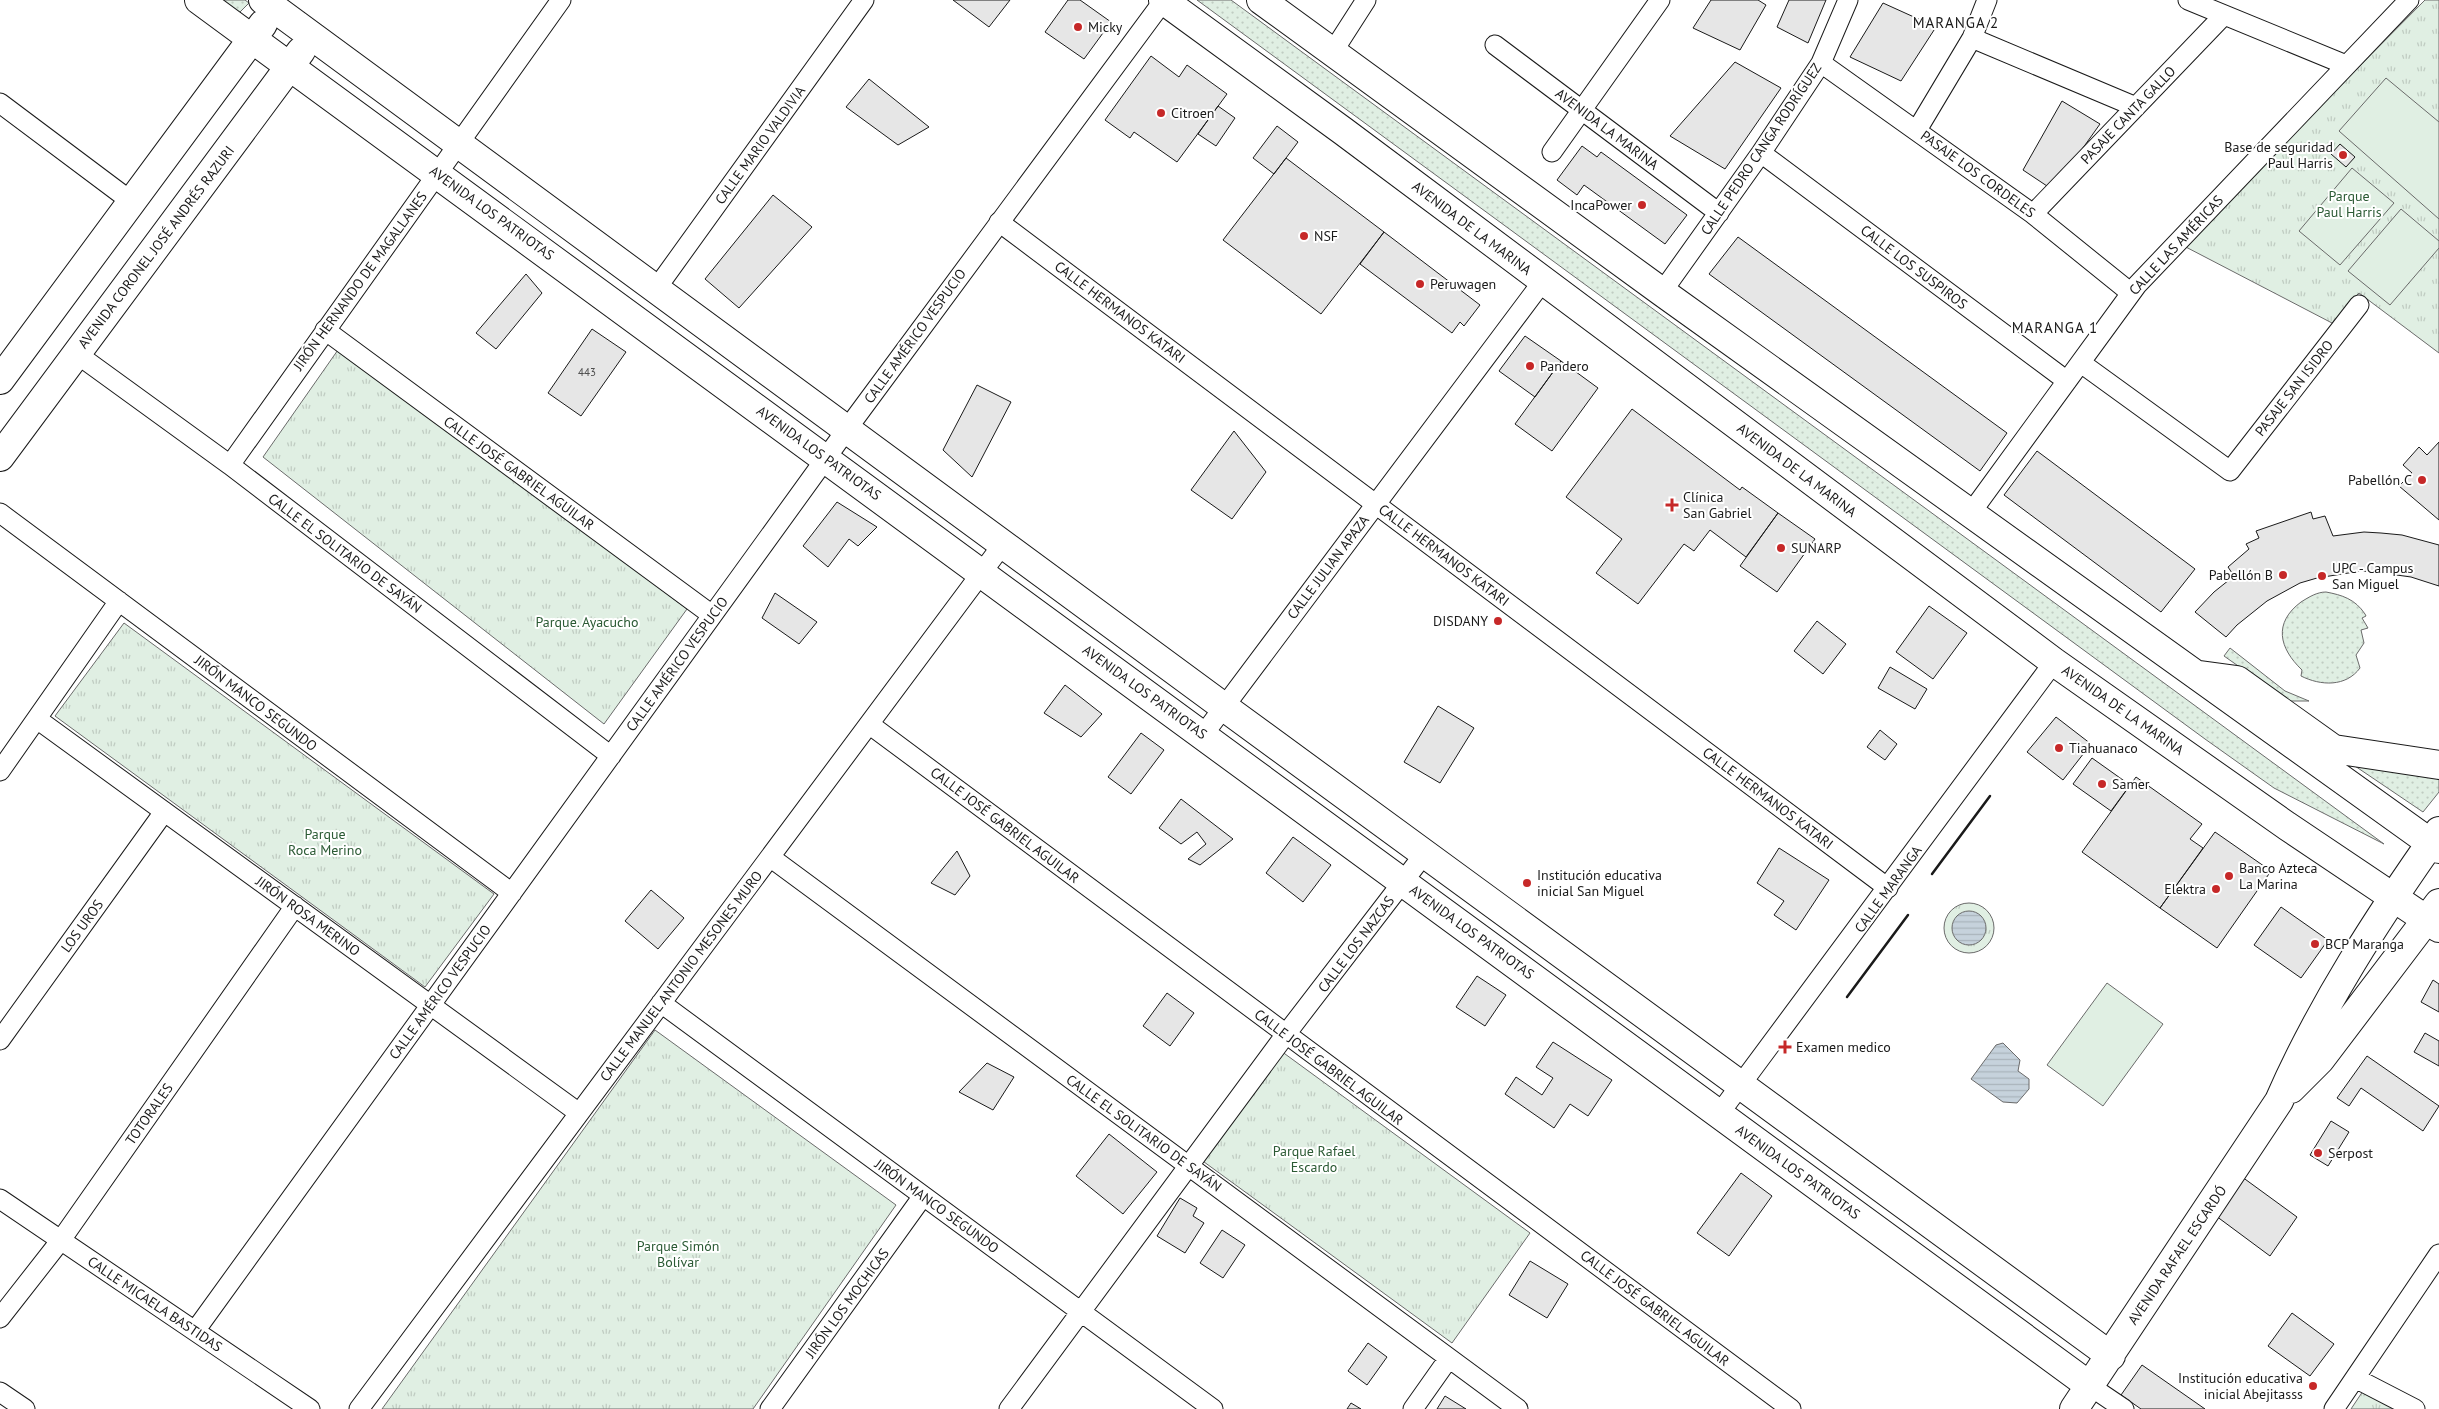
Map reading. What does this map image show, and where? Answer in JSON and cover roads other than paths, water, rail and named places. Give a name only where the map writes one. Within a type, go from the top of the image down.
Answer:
[{"type":"main road","name":"AVENIDA LOS PATRIOTAS","points":[[200,0],[2090,1386]]},
{"type":"main road","name":"AVENIDA DE LA MARINA","points":[[1164,0],[2054,662],[2391,897],[2435,917]]},
{"type":"main road","points":[[1261,0],[1970,514],[2290,742],[2436,841]]},
{"type":"main road","points":[[0,380],[252,39],[269,4],[458,145],[2111,1356]]},
{"type":"main road","name":"AVENIDA CORONEL JOSÉ ANDRÉS RAZURI","points":[[0,457],[312,36]]},
{"type":"main road","points":[[2195,674],[2237,680],[2332,748]]},
{"type":"main road","points":[[2290,742],[2439,765]]},
{"type":"main road","name":"AVENIDA RAFAEL ESCARDÓ","points":[[2074,1409],[2279,1101],[2300,1052],[2391,897],[2436,841]]},
{"type":"main road","name":"AVENIDA RAFAEL ESCARDÓ","points":[[2279,1101],[2320,1060],[2435,917]]},
{"type":"street","name":"JIRÓN HERNANDO DE MAGALLANES","points":[[230,465],[561,0]]},
{"type":"street","name":"CALLE MARIO VALDIVIA","points":[[656,289],[864,0]]},
{"type":"street","name":"CALLE AMÉRICO VESPUCIO","points":[[195,1331],[847,429],[1164,0]]},
{"type":"street","points":[[1332,53],[1366,0]]},
{"type":"street","points":[[1552,152],[1660,0]]},
{"type":"street","name":"CALLE PEDRO CANGA RODRÍGUEZ","points":[[1662,292],[1761,153],[1821,62],[1848,0]]},
{"type":"street","points":[[1918,130],[1972,38],[1987,0]]},
{"type":"street","points":[[2188,0],[2346,65]]},
{"type":"street","name":"CALLE LAS AMÉRICAS","points":[[1970,514],[2131,293],[2409,0]]},
{"type":"street","name":"PASAJE CANTA GALLO","points":[[2033,214],[2224,15]]},
{"type":"street","points":[[1972,38],[2136,107]]},
{"type":"street","name":"AVENIDA LA MARINA","points":[[1495,45],[1719,212]]},
{"type":"street","name":"PASAJE LOS CORDELES","points":[[1821,62],[2033,214],[2131,293]]},
{"type":"street","points":[[0,103],[132,202]]},
{"type":"street","name":"CALLE LOS SUSPIROS","points":[[1761,153],[2067,381]]},
{"type":"street","name":"CALLE HERMANOS KATARI","points":[[999,222],[1888,888]]},
{"type":"street","name":"CALLE JULIAN APAZA","points":[[1203,735],[1544,281]]},
{"type":"street","name":"PASAJE SAN ISIDRO","points":[[2081,362],[2230,471],[2359,305]]},
{"type":"street","name":"CALLE JOSÉ GABRIEL AGUILAR","points":[[325,330],[712,615]]},
{"type":"street","name":"CALLE EL SOLITARIO DE SAYÁN","points":[[76,354],[230,465],[611,756]]},
{"type":"street","name":"JIRÓN MANCO SEGUNDO","points":[[0,512],[512,893]]},
{"type":"street","name":"CALLE MANUEL ANTONIO MESONES MURO","points":[[359,1409],[1003,544]]},
{"type":"street","points":[[0,771],[119,601]]},
{"type":"street","name":"CALLE MARANGA","points":[[1719,1114],[2054,662]]},
{"type":"street","name":"JIRÓN ROSA MERINO","points":[[37,719],[579,1113]]},
{"type":"street","name":"CALLE JOSÉ GABRIEL AGUILAR","points":[[869,724],[1791,1409]]},
{"type":"street","name":"LOS UROS","points":[[0,1040],[164,812]]},
{"type":"street","name":"CALLE LOS NAZCAS","points":[[1080,1312],[1286,1034],[1425,853]]},
{"type":"street","name":"CALLE EL SOLITARIO DE SAYÁN","points":[[770,857],[1518,1409]]},
{"type":"street","name":"TOTORALES","points":[[0,1318],[61,1240],[294,906]]},
{"type":"street","name":"JIRÓN MANCO SEGUNDO","points":[[661,1004],[1212,1409]]},
{"type":"street","name":"JIRÓN LOS MOCHICAS","points":[[770,1409],[923,1196]]},
{"type":"street","name":"CALLE MICAELA BASTIDAS","points":[[0,1199],[310,1409]]},
{"type":"street","points":[[2334,1409],[2439,1254]]},
{"type":"street","points":[[1009,1409],[1080,1312]]},
{"type":"street","points":[[1413,1409],[1449,1358]]},
{"type":"street","points":[[2355,1378],[2416,1409]]},
{"type":"street","points":[[2090,1386],[2124,1409]]},
{"type":"street","points":[[0,1392],[25,1409]]},
{"type":"place","name":"Micky","points":[[1078,27]]},
{"type":"place","name":"Citroen","points":[[1161,113]]},
{"type":"place","name":"Base de seguridad Paul Harris","points":[[2343,155]]},
{"type":"place","name":"IncaPower","points":[[1642,205]]},
{"type":"place","name":"NSF","points":[[1304,236]]},
{"type":"place","name":"Peruwagen","points":[[1420,284]]},
{"type":"place","name":"Pandero","points":[[1530,366]]},
{"type":"place","name":"Pabellón C","points":[[2422,480]]},
{"type":"place","name":"Clínica San Gabriel","points":[[1672,505]]},
{"type":"place","name":"SUNARP","points":[[1781,548]]},
{"type":"place","name":"Pabellón B","points":[[2283,575]]},
{"type":"place","name":"UPC - Campus San Miguel","points":[[2322,576]]},
{"type":"place","name":"DISDANY","points":[[1498,621]]},
{"type":"place","name":"Tiahuanaco","points":[[2059,748]]},
{"type":"place","name":"Samer","points":[[2102,784]]},
{"type":"place","name":"Banco Azteca La Marina","points":[[2229,876]]},
{"type":"place","name":"Institución educativa inicial San Miguel","points":[[1527,883]]},
{"type":"place","name":"Elektra","points":[[2216,889]]},
{"type":"place","name":"BCP Maranga","points":[[2315,944]]},
{"type":"place","name":"Examen medico","points":[[1785,1047]]},
{"type":"place","name":"Serpost","points":[[2318,1153]]},
{"type":"place","name":"Institución educativa inicial Abejitasss","points":[[2313,1386]]},
{"type":"district","name":"MARANGA 2","points":[[1956,22]]},
{"type":"district","name":"MARANGA 1","points":[[2055,327]]},
{"type":"park label","name":"Parque Paul Harris","points":[[2349,204]]},
{"type":"park label","name":"Parque. Ayacucho","points":[[587,622]]},
{"type":"park label","name":"Parque Roca Merino","points":[[325,842]]},
{"type":"park label","name":"Parque Rafael Escardo","points":[[1314,1160]]},
{"type":"park label","name":"Parque Simón Bolívar","points":[[678,1254]]}]
